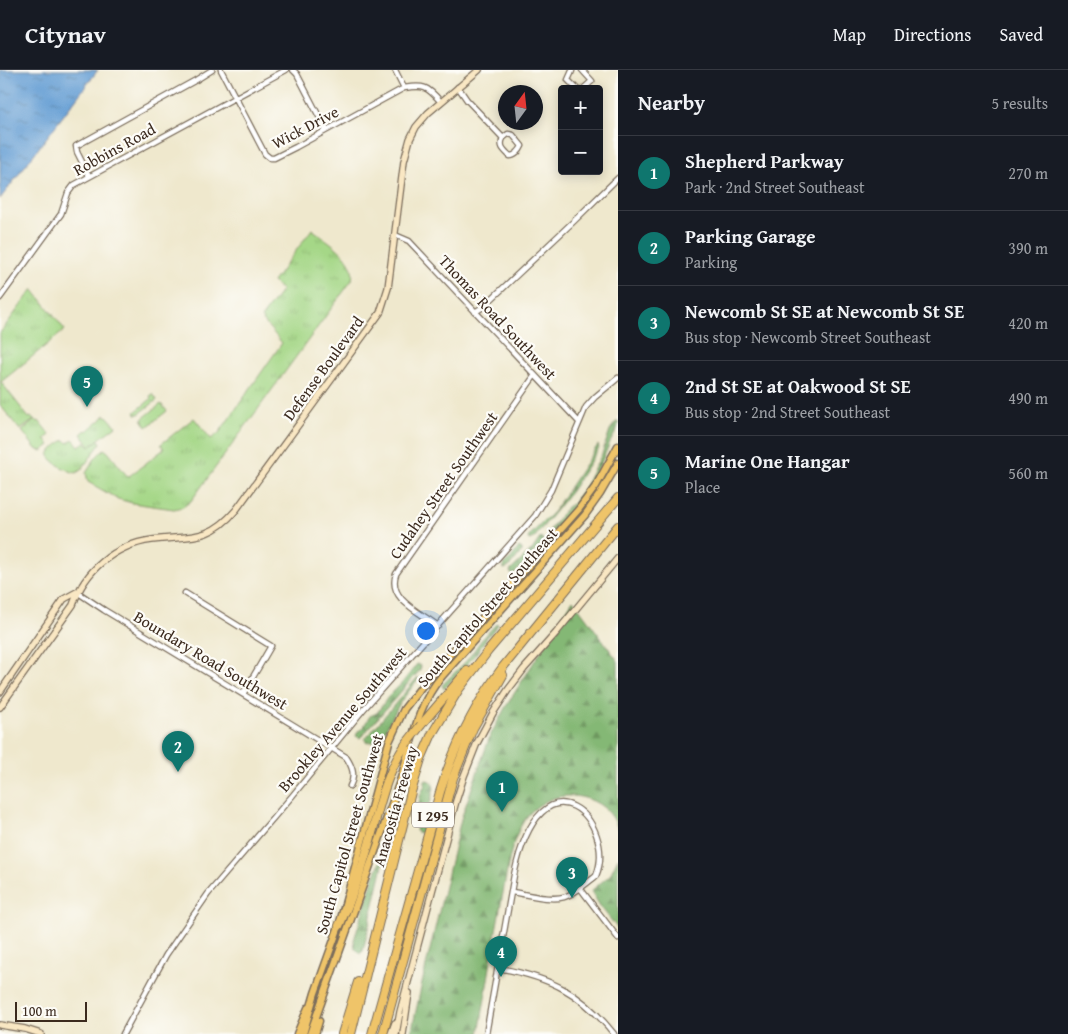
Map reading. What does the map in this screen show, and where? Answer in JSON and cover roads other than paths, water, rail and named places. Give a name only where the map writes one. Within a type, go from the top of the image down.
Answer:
[{"type":"highway","name":"Anacostia Freeway","points":[[350,1034],[411,792],[421,759],[436,726],[474,668],[618,498]]},
{"type":"highway","points":[[338,926],[366,855],[388,774],[406,744],[586,532],[605,513]]},
{"type":"highway","name":"I 295","points":[[372,1034],[437,800],[469,718],[487,689],[520,645],[618,526]]},
{"type":"highway","points":[[382,1034],[440,820],[462,752],[497,685],[543,618]]},
{"type":"highway","points":[[342,1034],[367,952],[377,928]]},
{"type":"main road","name":"South Capitol Street Southwest","points":[[303,1034],[338,926],[386,749],[401,715],[422,686],[579,509],[596,486],[618,446]]},
{"type":"main road","name":"South Capitol Street Southeast","points":[[310,1034],[401,776],[420,712],[428,694],[585,515],[618,463]]},
{"type":"main road","points":[[315,1034],[327,985]]},
{"type":"main road","points":[[297,1034],[315,993]]},
{"type":"street","points":[[90,176],[76,152],[75,148],[77,145],[212,70]]},
{"type":"street","name":"Wick Drive","points":[[220,70],[265,154],[270,158],[278,156],[404,88],[426,87],[441,102]]},
{"type":"street","name":"Robbins Road","points":[[0,298],[61,214],[69,190],[74,185],[286,70]]},
{"type":"street","points":[[293,70],[297,74],[326,130]]},
{"type":"street","points":[[395,70],[404,88]]},
{"type":"street","name":"Defense Boulevard","points":[[77,592],[97,566],[117,551],[149,540],[187,538],[201,535],[222,524],[233,514],[380,314],[388,288],[408,142],[418,124],[479,70]]},
{"type":"street","points":[[573,70],[568,80],[573,85]]},
{"type":"street","points":[[582,70],[592,81],[588,85]]},
{"type":"street","points":[[458,87],[467,100],[503,138]]},
{"type":"street","points":[[508,134],[513,135],[522,146],[521,150],[510,156],[501,147],[503,138],[508,134]]},
{"type":"street","points":[[475,312],[483,307],[561,234],[618,178]]},
{"type":"street","name":"Thomas Road Southwest","points":[[395,235],[409,242],[579,422]]},
{"type":"street","name":"Cudahey Street Southwest","points":[[438,626],[400,598],[394,587],[396,574],[535,375]]},
{"type":"street","name":"Brookley Avenue Southwest","points":[[123,1034],[166,954],[193,913],[362,711],[535,516],[551,490],[586,407],[618,378]]},
{"type":"street","points":[[392,1034],[415,961],[459,793],[467,768],[481,736],[513,683],[618,558]]},
{"type":"street","points":[[0,692],[64,599],[77,592]]},
{"type":"street","points":[[0,707],[73,605],[77,592]]},
{"type":"street","name":"Boundary Road Southwest","points":[[77,592],[346,757],[352,765],[353,779],[350,786]]},
{"type":"street","points":[[185,594],[272,646],[243,694]]},
{"type":"street","points":[[486,1034],[515,870],[521,850],[534,824],[544,814],[563,804],[582,804]]},
{"type":"street","points":[[511,892],[558,898],[568,896],[604,868]]},
{"type":"street","points":[[580,888],[618,938]]},
{"type":"street","points":[[403,1034],[415,961]]},
{"type":"street","points":[[498,968],[528,974],[563,989],[590,1007],[614,1034]]},
{"type":"street","points":[[396,1034],[400,1012]]},
{"type":"street","points":[[0,1025],[25,1028],[41,1034]]},
{"type":"water","points":[[0,70],[98,70],[0,199]]},
{"type":"place","name":"Marine One Hangar","points":[[87,407]]},
{"type":"place","name":"Parking Garage","points":[[178,772]]},
{"type":"place","name":"Shepherd Parkway","points":[[502,812]]},
{"type":"place","name":"Newcomb St SE at Newcomb St SE","points":[[572,898]]},
{"type":"place","name":"2nd St SE at Oakwood St SE","points":[[501,977]]}]
